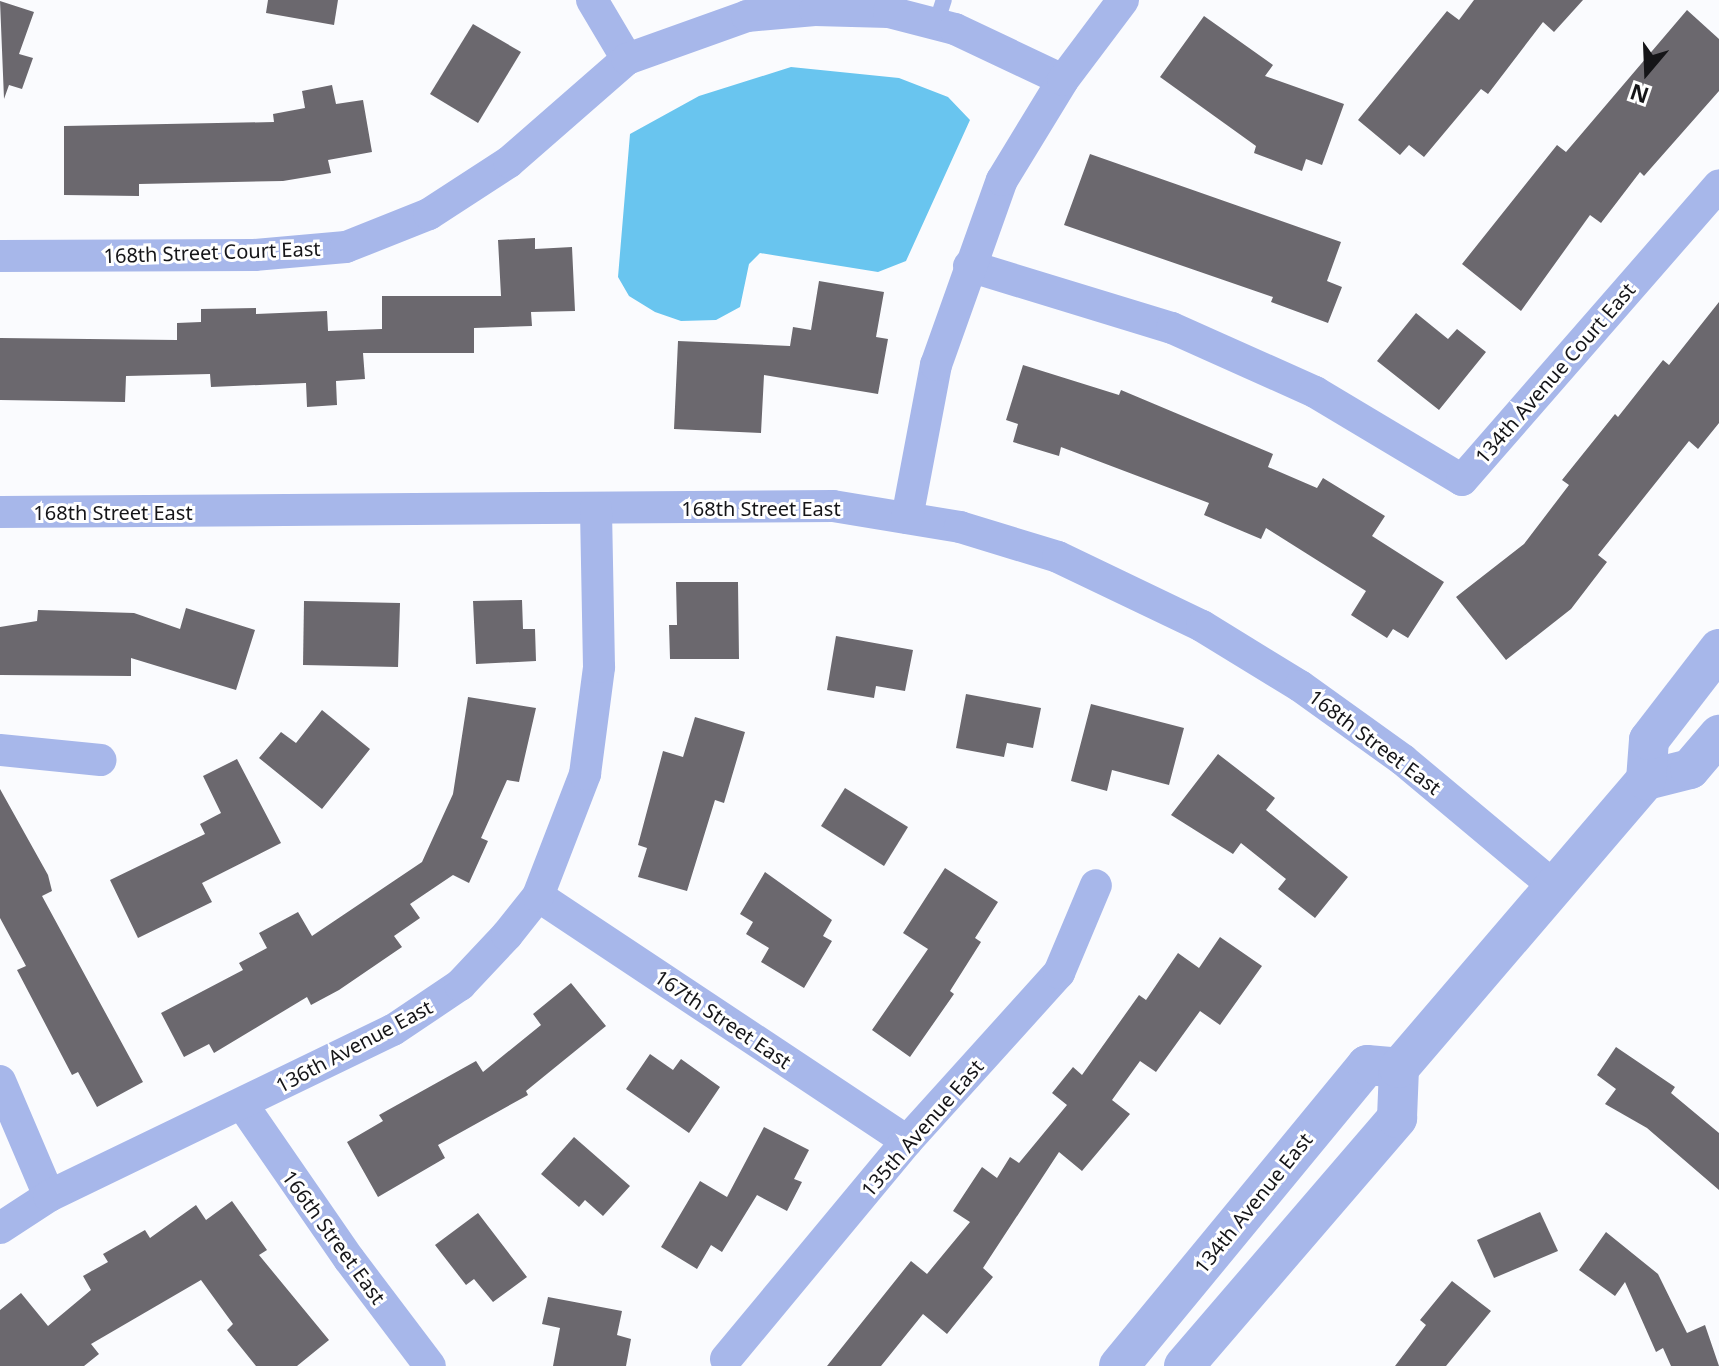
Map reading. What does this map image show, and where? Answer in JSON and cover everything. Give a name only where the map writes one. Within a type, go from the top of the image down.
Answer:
[{"type":"street","points":[[592,0],[627,59]]},
{"type":"street","points":[[907,518],[936,365],[1002,180],[1063,80],[1123,0]]},
{"type":"street","name":"168th Street Court East","points":[[0,256],[254,255],[346,247],[429,214],[509,162],[627,59],[747,16],[815,10],[940,12],[1063,80]]},
{"type":"street","name":"134th Avenue Court East","points":[[969,266],[1172,328],[1315,392],[1462,480],[1719,185]]},
{"type":"street","name":"168th Street East","points":[[0,512],[833,506],[960,527],[1058,557],[1202,626],[1300,686],[1403,760],[1556,888]]},
{"type":"street","name":"136th Avenue East","points":[[0,1228],[49,1196],[242,1104],[429,1009],[460,985],[538,896],[572,815],[594,719],[599,667],[596,508]]},
{"type":"street","points":[[1184,1366],[1397,1118],[1399,1068],[1646,780],[1649,740],[1719,649]]},
{"type":"street","points":[[1646,780],[1690,769],[1719,735]]},
{"type":"street","points":[[0,750],[101,760]]},
{"type":"street","name":"135th Avenue East","points":[[726,1359],[907,1141],[1059,973],[1096,885]]},
{"type":"street","name":"167th Street East","points":[[538,896],[907,1141]]},
{"type":"street","name":"134th Avenue East","points":[[1119,1366],[1367,1065],[1399,1068]]},
{"type":"street","points":[[0,1081],[49,1196]]},
{"type":"street","name":"166th Street East","points":[[242,1104],[419,1362]]},
{"type":"water","points":[[791,67],[899,78],[948,97],[970,120],[906,261],[878,272],[760,253],[749,264],[740,307],[716,320],[681,321],[655,312],[629,296],[618,277],[630,134],[699,96]]},
{"type":"building","points":[[268,0],[338,0],[334,25],[266,13]]},
{"type":"building","points":[[1474,0],[1583,0],[1554,32],[1543,22],[1488,94],[1481,89],[1424,157],[1409,145],[1400,155],[1358,120],[1447,11],[1459,20]]},
{"type":"building","points":[[0,1],[34,12],[19,54],[33,58],[22,89],[9,85],[4,99]]},
{"type":"building","points":[[1687,10],[1719,39],[1719,91],[1644,176],[1640,172],[1601,223],[1590,215],[1521,311],[1462,264],[1557,145],[1566,152]]},
{"type":"building","points":[[1204,16],[1273,65],[1265,76],[1344,104],[1322,165],[1306,159],[1302,171],[1254,153],[1256,146],[1160,77]]},
{"type":"building","points":[[473,24],[521,52],[478,123],[430,94]]},
{"type":"building","points":[[332,85],[336,104],[363,100],[372,152],[328,160],[331,173],[283,181],[139,184],[139,196],[64,195],[64,126],[274,122],[273,114],[305,108],[302,91]]},
{"type":"building","points":[[1090,154],[1341,242],[1327,281],[1342,287],[1328,323],[1271,302],[1273,297],[1064,225]]},
{"type":"building","points":[[535,238],[535,249],[572,247],[575,311],[531,312],[532,326],[474,328],[474,353],[363,353],[365,379],[336,381],[337,405],[307,407],[306,383],[211,387],[210,374],[126,376],[125,402],[0,400],[0,338],[177,340],[177,323],[201,322],[201,309],[256,308],[256,314],[327,311],[328,331],[382,329],[382,296],[501,296],[498,240]]},
{"type":"building","points":[[819,281],[884,292],[876,337],[888,339],[878,394],[764,375],[761,433],[674,429],[678,341],[790,346],[793,327],[811,330]]},
{"type":"building","points":[[1719,302],[1719,423],[1698,449],[1689,441],[1598,555],[1607,562],[1571,609],[1506,660],[1456,597],[1524,544],[1569,485],[1562,480],[1615,414],[1618,417],[1663,360],[1669,365]]},
{"type":"building","points":[[1416,313],[1448,339],[1457,329],[1486,352],[1439,410],[1377,361]]},
{"type":"building","points":[[1023,365],[1119,395],[1121,390],[1273,454],[1268,467],[1317,488],[1323,478],[1385,516],[1372,536],[1444,582],[1408,638],[1393,629],[1387,638],[1351,615],[1366,591],[1266,528],[1261,539],[1204,515],[1209,503],[1061,447],[1059,456],[1013,442],[1018,424],[1006,420]]},
{"type":"building","points":[[676,582],[738,582],[739,659],[670,659],[669,625],[677,625]]},
{"type":"building","points":[[522,600],[523,629],[535,629],[536,661],[476,664],[473,601]]},
{"type":"building","points":[[304,601],[400,603],[398,667],[303,665]]},
{"type":"building","points":[[186,608],[255,630],[236,690],[131,658],[131,676],[0,675],[0,627],[37,621],[38,610],[134,613],[180,629]]},
{"type":"building","points":[[836,636],[913,650],[905,691],[876,686],[874,698],[827,690]]},
{"type":"building","points":[[966,694],[1041,708],[1033,748],[1007,743],[1004,757],[956,748]]},
{"type":"building","points":[[468,697],[536,708],[519,782],[507,780],[481,838],[488,841],[469,883],[453,875],[410,904],[420,918],[394,936],[402,947],[339,990],[311,1005],[307,997],[214,1053],[209,1044],[184,1057],[161,1013],[243,970],[239,963],[267,948],[259,933],[298,912],[312,936],[422,862],[453,794]]},
{"type":"building","points":[[1091,704],[1184,728],[1169,785],[1112,770],[1107,791],[1071,781]]},
{"type":"building","points":[[322,710],[370,749],[322,809],[259,758],[281,732],[296,743]]},
{"type":"building","points":[[695,717],[745,732],[724,803],[715,800],[687,891],[638,877],[647,848],[638,845],[663,751],[683,757]]},
{"type":"building","points":[[1218,754],[1275,798],[1266,810],[1348,877],[1315,918],[1278,889],[1286,879],[1241,843],[1233,854],[1171,815]]},
{"type":"building","points":[[237,759],[281,843],[202,883],[212,902],[138,938],[110,880],[205,834],[200,824],[221,813],[203,776]]},
{"type":"building","points":[[845,788],[908,827],[884,866],[821,826]]},
{"type":"building","points":[[0,789],[48,875],[52,891],[42,896],[143,1082],[97,1107],[78,1072],[72,1075],[17,970],[26,966],[0,918]]},
{"type":"building","points":[[945,868],[998,902],[975,938],[981,942],[950,991],[954,994],[910,1057],[872,1030],[928,949],[903,933]]},
{"type":"building","points":[[765,872],[832,920],[823,936],[832,941],[804,988],[761,962],[769,948],[746,934],[753,922],[740,914]]},
{"type":"building","points":[[1220,937],[1262,966],[1220,1025],[1200,1011],[1156,1072],[1140,1061],[1112,1100],[1130,1114],[1082,1171],[1059,1152],[983,1268],[993,1277],[947,1334],[923,1314],[881,1366],[827,1366],[911,1261],[927,1274],[970,1222],[953,1211],[982,1167],[997,1178],[1010,1157],[1019,1163],[1067,1105],[1052,1093],[1073,1067],[1082,1075],[1139,995],[1146,1000],[1178,953],[1199,968]]},
{"type":"building","points":[[571,983],[606,1026],[526,1091],[528,1095],[438,1145],[445,1158],[378,1197],[347,1142],[383,1121],[379,1115],[476,1061],[483,1072],[541,1025],[533,1014]]},
{"type":"building","points":[[1616,1047],[1675,1087],[1671,1093],[1719,1133],[1719,1190],[1647,1128],[1605,1104],[1616,1089],[1597,1075]]},
{"type":"building","points":[[650,1054],[673,1070],[681,1059],[720,1087],[689,1133],[626,1089]]},
{"type":"building","points":[[764,1127],[809,1150],[794,1179],[802,1182],[787,1211],[757,1195],[722,1252],[711,1245],[697,1269],[661,1247],[700,1181],[727,1197]]},
{"type":"building","points":[[574,1137],[630,1186],[603,1216],[585,1200],[579,1207],[541,1174]]},
{"type":"building","points":[[232,1201],[267,1250],[259,1255],[329,1340],[297,1366],[256,1366],[227,1330],[233,1324],[201,1280],[91,1344],[99,1354],[84,1366],[0,1366],[0,1310],[21,1293],[48,1326],[91,1290],[83,1276],[108,1262],[103,1254],[145,1230],[150,1238],[196,1205],[206,1220]]},
{"type":"building","points":[[1540,1212],[1558,1251],[1494,1278],[1477,1240]]},
{"type":"building","points":[[478,1213],[527,1277],[493,1302],[474,1279],[466,1285],[435,1245]]},
{"type":"building","points":[[1606,1232],[1658,1274],[1687,1333],[1705,1325],[1719,1366],[1671,1366],[1663,1348],[1656,1352],[1625,1282],[1615,1296],[1579,1270]]},
{"type":"building","points":[[1452,1281],[1491,1311],[1446,1366],[1395,1366],[1426,1325],[1420,1320]]},
{"type":"building","points":[[548,1297],[622,1311],[617,1335],[631,1339],[626,1366],[553,1366],[560,1328],[542,1324]]}]
